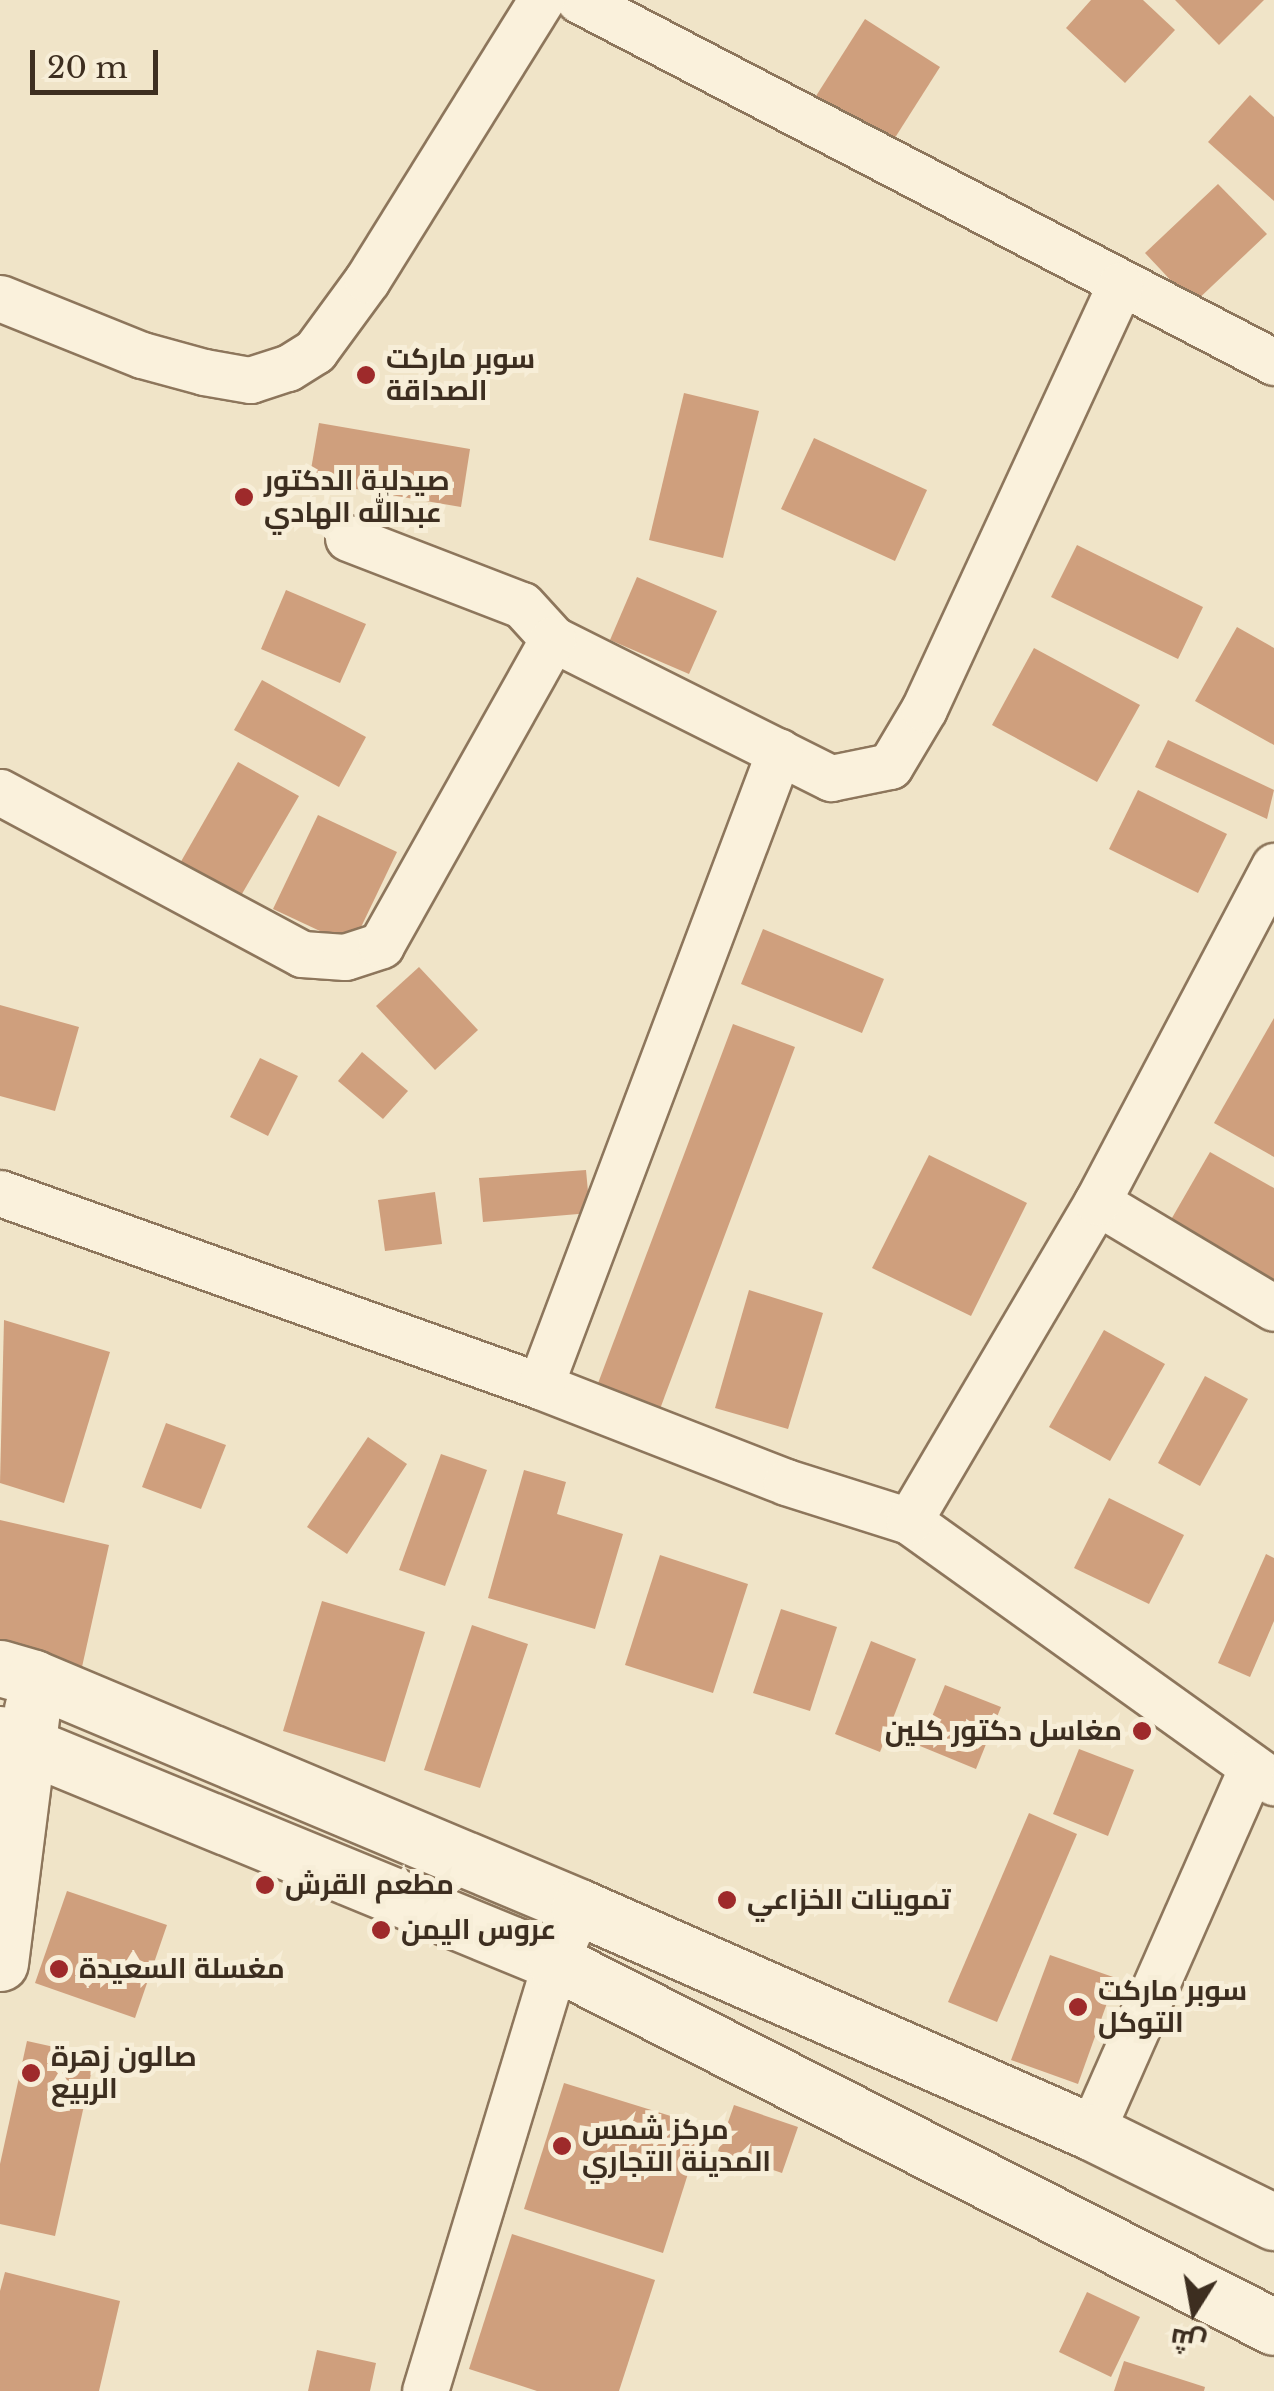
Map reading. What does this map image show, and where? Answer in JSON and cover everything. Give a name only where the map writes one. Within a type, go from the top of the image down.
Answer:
[{"type":"street","points":[[0,298],[142,355],[204,372],[250,380],[288,368],[315,350],[367,280],[541,0]]},
{"type":"street","points":[[578,0],[1274,362]]},
{"type":"street","points":[[348,538],[522,604],[553,639],[831,778],[890,766],[924,708],[1120,285]]},
{"type":"street","points":[[0,792],[302,954],[344,957],[381,946],[553,639]]},
{"type":"street","points":[[540,1386],[780,752]]},
{"type":"street","points":[[908,1521],[1097,1202],[1274,866]]},
{"type":"street","points":[[0,1193],[540,1386],[786,1482],[908,1521],[1263,1776],[1091,2132]]},
{"type":"street","points":[[1097,1202],[1274,1308]]},
{"type":"street","points":[[0,1963],[17,1673],[579,1907],[1091,2132],[1274,2222]]},
{"type":"street","points":[[15,1739],[555,1962],[1274,2327]]},
{"type":"street","points":[[424,2391],[555,1962],[579,1907]]},
{"type":"building","points":[[1091,0],[1143,0],[1175,30],[1125,83],[1066,28]]},
{"type":"building","points":[[1175,0],[1264,0],[1219,45]]},
{"type":"building","points":[[865,19],[940,67],[891,144],[816,96]]},
{"type":"building","points":[[1250,95],[1274,117],[1274,201],[1208,142]]},
{"type":"building","points":[[1218,184],[1267,234],[1193,304],[1145,253]]},
{"type":"building","points":[[684,393],[759,411],[723,558],[649,540]]},
{"type":"building","points":[[319,423],[470,449],[461,507],[309,481]]},
{"type":"building","points":[[814,438],[927,490],[895,561],[781,509]]},
{"type":"building","points":[[1077,545],[1203,607],[1178,659],[1051,597]]},
{"type":"building","points":[[637,577],[717,611],[689,674],[610,640]]},
{"type":"building","points":[[286,590],[366,624],[340,683],[261,649]]},
{"type":"building","points":[[1237,627],[1274,648],[1274,745],[1195,701]]},
{"type":"building","points":[[1034,648],[1140,705],[1097,782],[992,725]]},
{"type":"building","points":[[262,680],[366,737],[339,787],[234,730]]},
{"type":"building","points":[[1168,740],[1274,790],[1267,819],[1155,767]]},
{"type":"building","points":[[238,762],[299,796],[239,899],[179,865]]},
{"type":"building","points":[[1138,790],[1227,834],[1198,893],[1109,849]]},
{"type":"building","points":[[318,815],[397,852],[352,946],[273,909]]},
{"type":"building","points":[[763,929],[884,979],[862,1033],[741,984]]},
{"type":"building","points":[[419,967],[478,1030],[435,1070],[376,1006]]},
{"type":"building","points":[[0,1005],[79,1027],[55,1111],[0,1096]]},
{"type":"building","points":[[1274,1018],[1274,1157],[1214,1123]]},
{"type":"building","points":[[733,1024],[795,1047],[660,1409],[597,1386]]},
{"type":"building","points":[[362,1052],[408,1091],[383,1119],[338,1081]]},
{"type":"building","points":[[260,1058],[298,1076],[268,1136],[230,1117]]},
{"type":"building","points":[[1210,1152],[1274,1188],[1274,1306],[1161,1237]]},
{"type":"building","points":[[929,1155],[1027,1203],[971,1316],[872,1268]]},
{"type":"building","points":[[586,1170],[590,1213],[483,1222],[479,1178]]},
{"type":"building","points":[[435,1192],[442,1244],[385,1251],[378,1200]]},
{"type":"building","points":[[749,1290],[823,1313],[788,1429],[715,1408]]},
{"type":"building","points":[[4,1320],[110,1352],[64,1503],[0,1483]]},
{"type":"building","points":[[1104,1330],[1165,1364],[1110,1461],[1049,1427]]},
{"type":"building","points":[[1205,1376],[1248,1399],[1200,1486],[1158,1463]]},
{"type":"building","points":[[166,1423],[226,1445],[201,1509],[142,1487]]},
{"type":"building","points":[[368,1437],[407,1464],[347,1554],[307,1527]]},
{"type":"building","points":[[441,1454],[487,1470],[445,1586],[399,1570]]},
{"type":"building","points":[[524,1470],[566,1482],[557,1514],[623,1534],[595,1629],[488,1598]]},
{"type":"building","points":[[1109,1498],[1184,1535],[1149,1604],[1074,1568]]},
{"type":"building","points":[[0,1520],[109,1545],[82,1667],[0,1648]]},
{"type":"building","points":[[1266,1554],[1274,1558],[1274,1621],[1250,1677],[1218,1663]]},
{"type":"building","points":[[660,1555],[748,1584],[713,1693],[625,1665]]},
{"type":"building","points":[[322,1601],[425,1632],[385,1762],[283,1731]]},
{"type":"building","points":[[781,1609],[837,1627],[810,1711],[753,1693]]},
{"type":"building","points":[[472,1625],[528,1644],[480,1788],[424,1770]]},
{"type":"building","points":[[871,1641],[916,1659],[880,1752],[835,1734]]},
{"type":"building","points":[[945,1685],[1001,1707],[976,1769],[920,1746]]},
{"type":"building","points":[[1079,1749],[1134,1770],[1108,1836],[1053,1814]]},
{"type":"building","points":[[1029,1813],[1077,1834],[997,2022],[948,2002]]},
{"type":"building","points":[[67,1891],[167,1925],[135,2018],[35,1983]]},
{"type":"building","points":[[1050,1955],[1116,1978],[1078,2084],[1011,2060]]},
{"type":"building","points":[[27,2041],[95,2056],[55,2236],[0,2224],[0,2164]]},
{"type":"building","points":[[564,2083],[703,2126],[663,2253],[524,2209]]},
{"type":"building","points":[[734,2105],[798,2127],[782,2173],[718,2151]]},
{"type":"building","points":[[512,2234],[655,2280],[619,2391],[537,2391],[469,2369]]},
{"type":"building","points":[[5,2272],[120,2301],[99,2391],[0,2391],[0,2291]]},
{"type":"building","points":[[1087,2292],[1140,2317],[1111,2377],[1059,2352]]},
{"type":"building","points":[[317,2350],[376,2363],[370,2391],[308,2391]]},
{"type":"building","points":[[1124,2361],[1205,2387],[1204,2391],[1114,2391]]},
{"type":"place","name":"سوبر ماركت الصداقة","points":[[366,375]]},
{"type":"place","name":"صيدلية الدكتور عبدالله الهادي","points":[[244,497]]},
{"type":"place","name":"مغاسل دكتور كلين","points":[[1142,1731]]},
{"type":"place","name":"مطعم القرش","points":[[265,1885]]},
{"type":"place","name":"تموينات الخزاعي","points":[[727,1900]]},
{"type":"place","name":"عروس اليمن","points":[[381,1930]]},
{"type":"place","name":"مغسلة السعيدة","points":[[59,1969]]},
{"type":"place","name":"سوبر ماركت التوكل","points":[[1078,2007]]},
{"type":"place","name":"صالون زهرة الربيع","points":[[31,2073]]},
{"type":"place","name":"مركز شمس المدينة التجاري","points":[[562,2146]]}]
